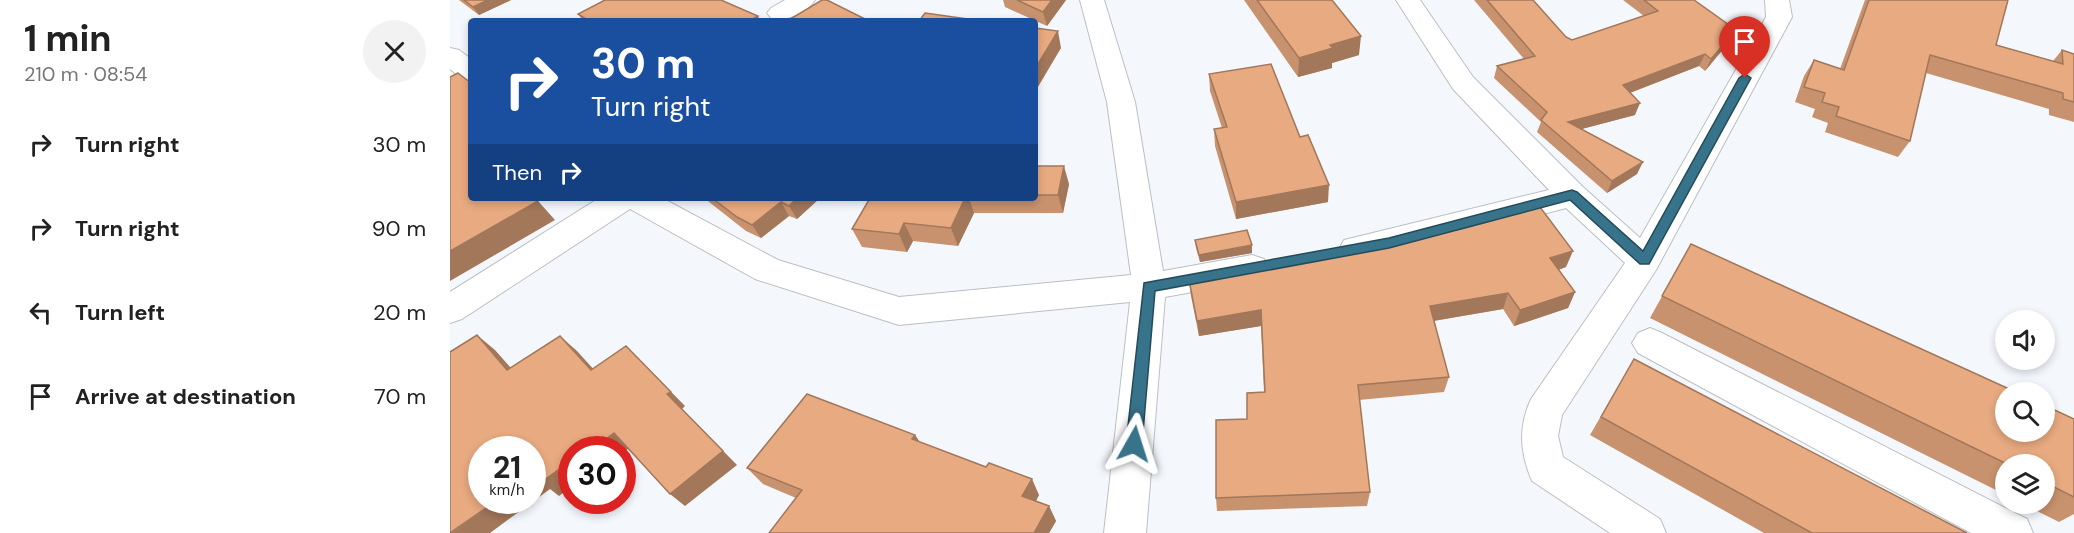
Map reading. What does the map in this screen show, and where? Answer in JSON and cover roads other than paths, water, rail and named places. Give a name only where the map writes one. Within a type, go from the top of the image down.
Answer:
[{"type":"street","points":[[780,13],[803,0]]},
{"type":"street","points":[[1092,0],[1121,102],[1149,287],[1125,533]]},
{"type":"street","points":[[1408,0],[1463,82],[1572,195],[1644,261]]},
{"type":"street","points":[[1645,533],[1546,468],[1539,436],[1544,411],[1644,261],[1779,17],[1777,0]]},
{"type":"street","points":[[450,56],[468,70]]},
{"type":"street","points":[[1332,254],[1389,243],[1572,195]]},
{"type":"street","points":[[450,309],[618,201]]},
{"type":"street","points":[[641,201],[767,270],[899,311],[1149,287],[1286,262]]},
{"type":"street","points":[[1650,343],[2012,533]]}]
